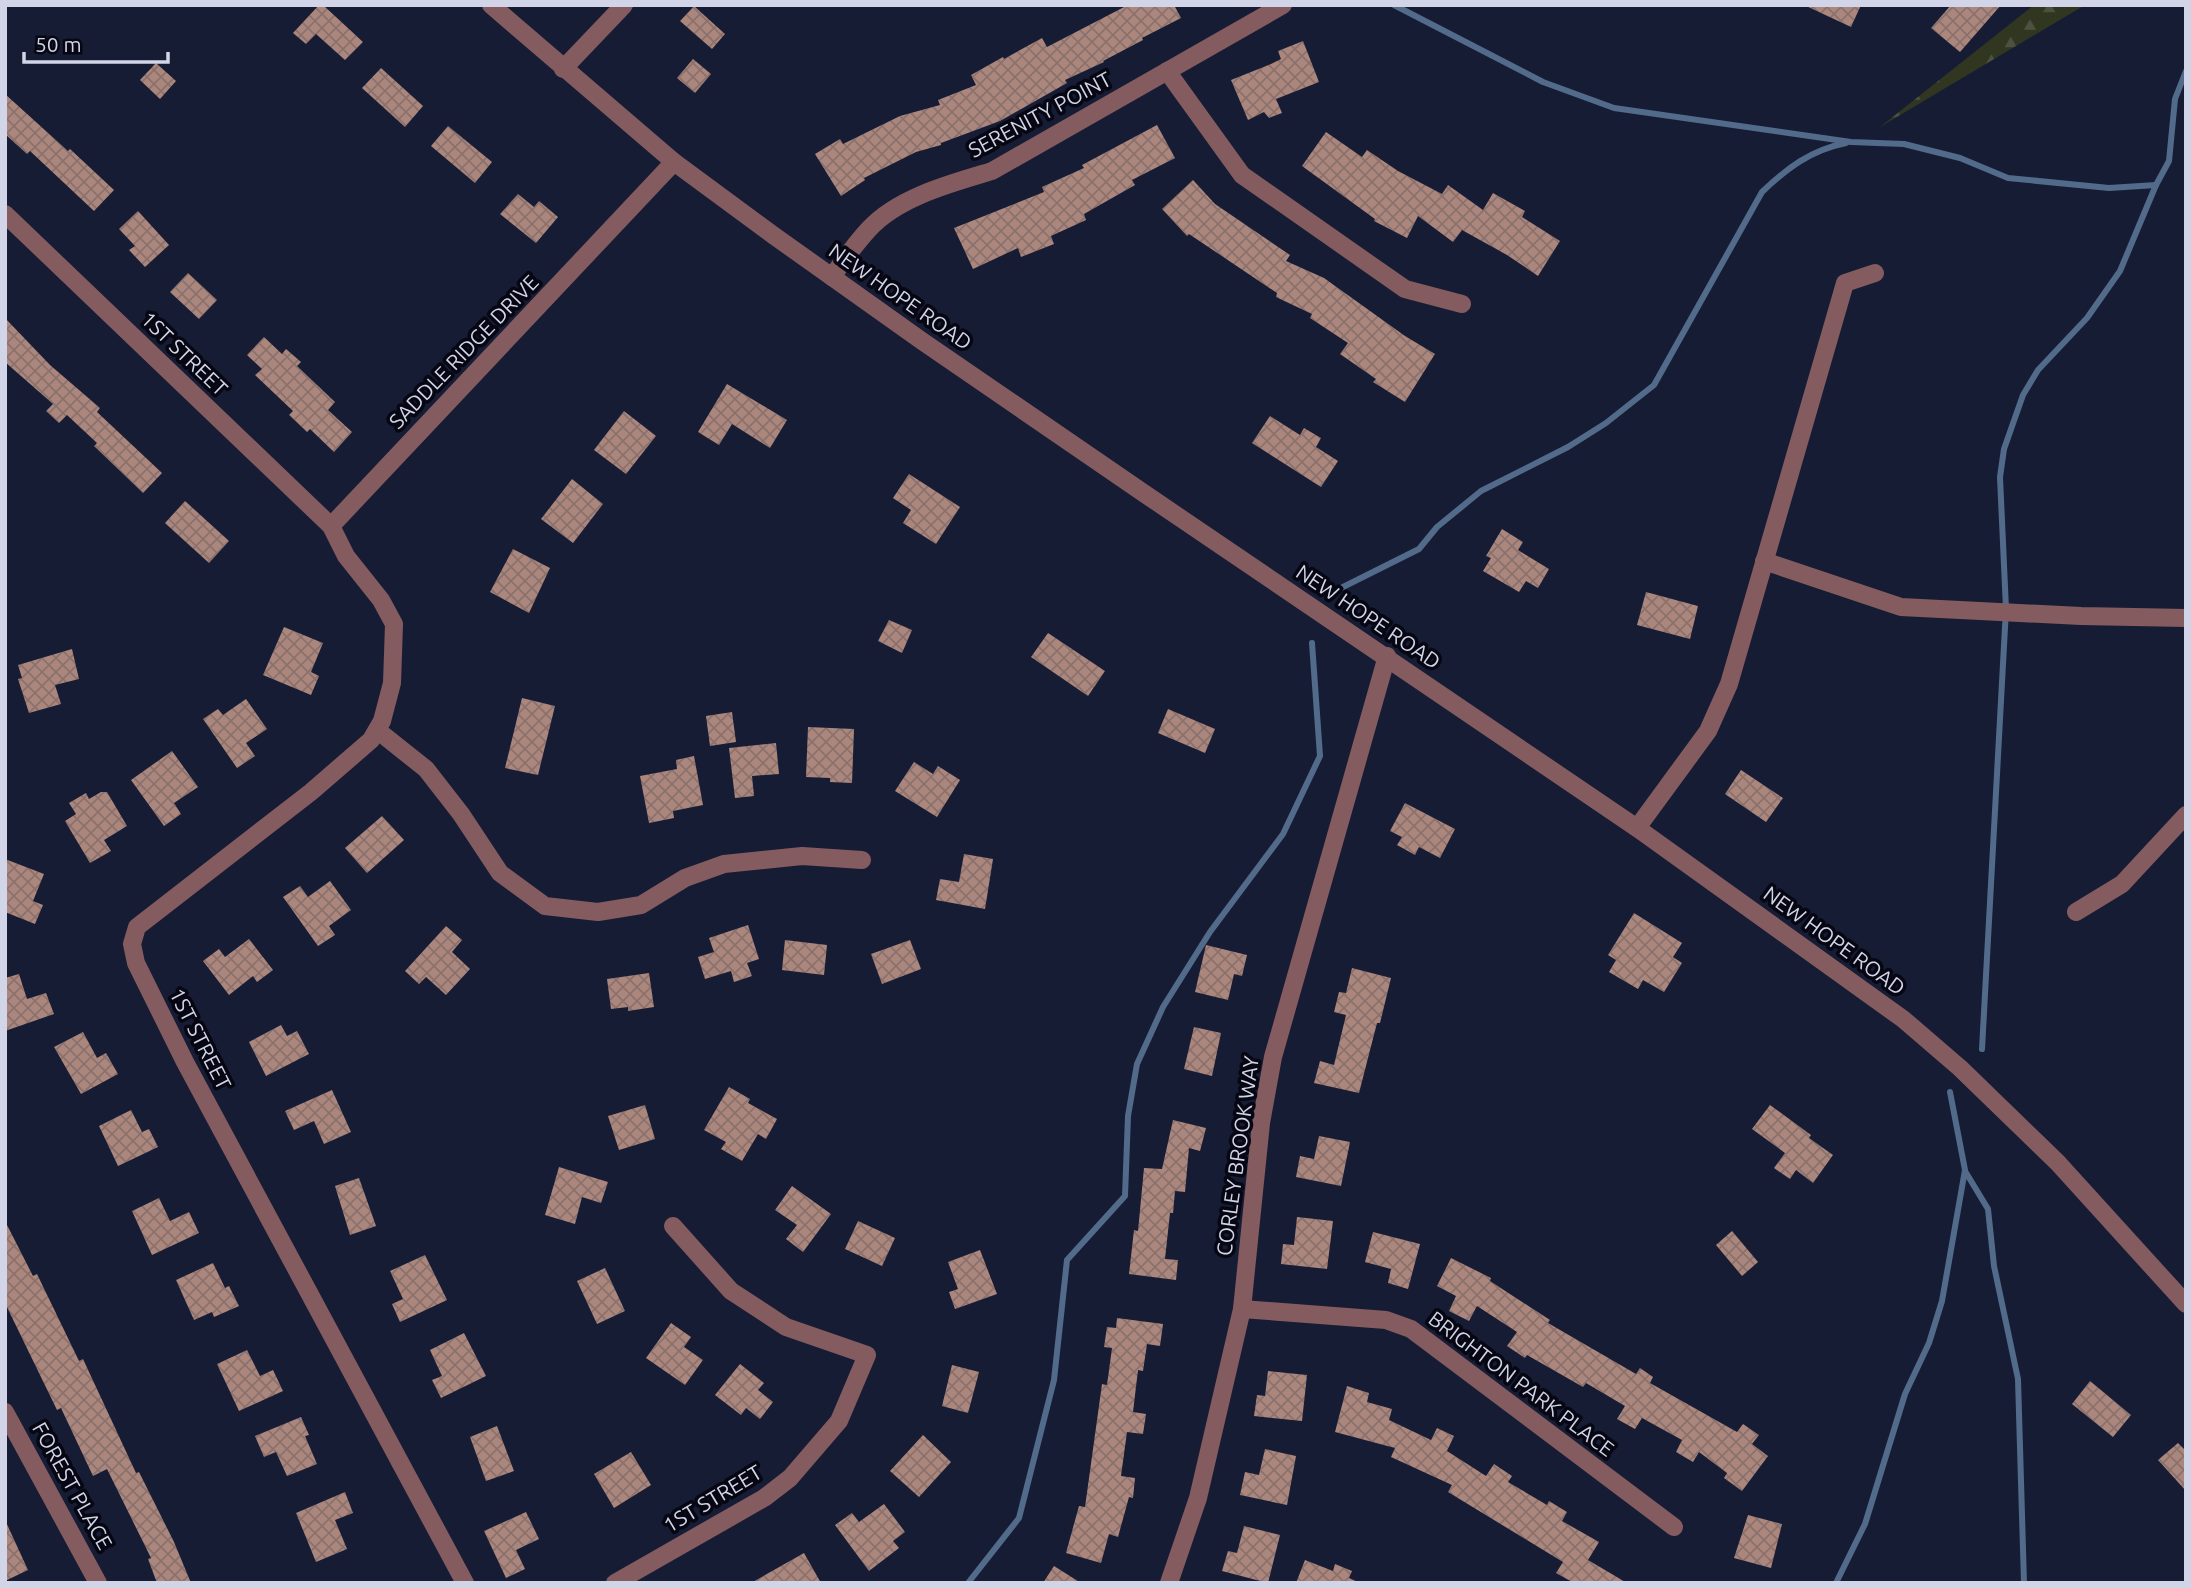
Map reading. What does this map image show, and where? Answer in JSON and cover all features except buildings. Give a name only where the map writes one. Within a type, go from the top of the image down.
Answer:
[{"type":"street","name":"NEW HOPE ROAD","points":[[491,5],[674,162],[832,277],[1174,514],[1637,828],[1903,1019],[1960,1068],[2058,1163],[2184,1298]]},
{"type":"street","points":[[563,69],[624,5]]},
{"type":"street","name":"SERENITY POINT","points":[[832,277],[870,226],[911,199],[950,183],[992,171],[1283,5]]},
{"type":"street","points":[[1167,71],[1242,175],[1405,289],[1462,304]]},
{"type":"street","name":"SADDLE RIDGE DRIVE","points":[[331,526],[674,162]]},
{"type":"street","name":"1ST STREET","points":[[5,214],[331,526],[346,556],[382,600],[394,624],[392,682],[382,721],[371,740],[311,792],[137,927],[132,944],[136,963],[185,1062],[466,1583]]},
{"type":"street","points":[[1637,828],[1708,731],[1729,684],[1845,283],[1875,273]]},
{"type":"street","points":[[1764,561],[1902,607],[2186,618]]},
{"type":"street","name":"CORLEY BROOK WAY","points":[[1169,1583],[1198,1498],[1242,1309],[1261,1123],[1273,1057],[1387,656]]},
{"type":"street","points":[[377,730],[426,769],[461,814],[500,873],[545,906],[598,912],[641,905],[685,878],[724,864],[802,856],[862,860]]},
{"type":"street","points":[[2076,912],[2122,884],[2186,815]]},
{"type":"street","name":"1ST STREET","points":[[615,1583],[764,1498],[790,1478],[839,1421],[867,1355],[786,1327],[731,1291],[673,1226]]},
{"type":"street","name":"BRIGHTON PARK PLACE","points":[[1242,1309],[1386,1320],[1410,1329],[1674,1527]]},
{"type":"street","name":"FOREST PLACE","points":[[5,1412],[98,1583]]},
{"type":"green space","points":[[2034,5],[2085,5],[1880,127]]},
{"type":"waterway","points":[[1394,5],[1543,82],[1614,108],[1851,142],[1904,144],[1960,158],[2008,178],[2109,188],[2156,185]]},
{"type":"waterway","points":[[1982,1049],[2006,609],[2000,477],[2004,449],[2023,395],[2038,370],[2087,318],[2120,271],[2156,185],[2169,161],[2175,99],[2186,71]]},
{"type":"waterway","points":[[1337,590],[1419,549],[1437,527],[1481,491],[1568,447],[1606,423],[1654,385],[1762,192],[1800,161],[1822,150],[1846,143]]},
{"type":"waterway","points":[[968,1583],[1019,1518],[1054,1380],[1067,1260],[1125,1196],[1128,1116],[1137,1064],[1163,1007],[1210,932],[1283,834],[1320,756],[1312,643]]},
{"type":"waterway","points":[[1836,1583],[1865,1524],[1905,1394],[1929,1343],[1942,1301],[1965,1170],[1950,1092]]},
{"type":"waterway","points":[[1965,1171],[1988,1209],[1994,1266],[2018,1379],[2024,1583]]}]
